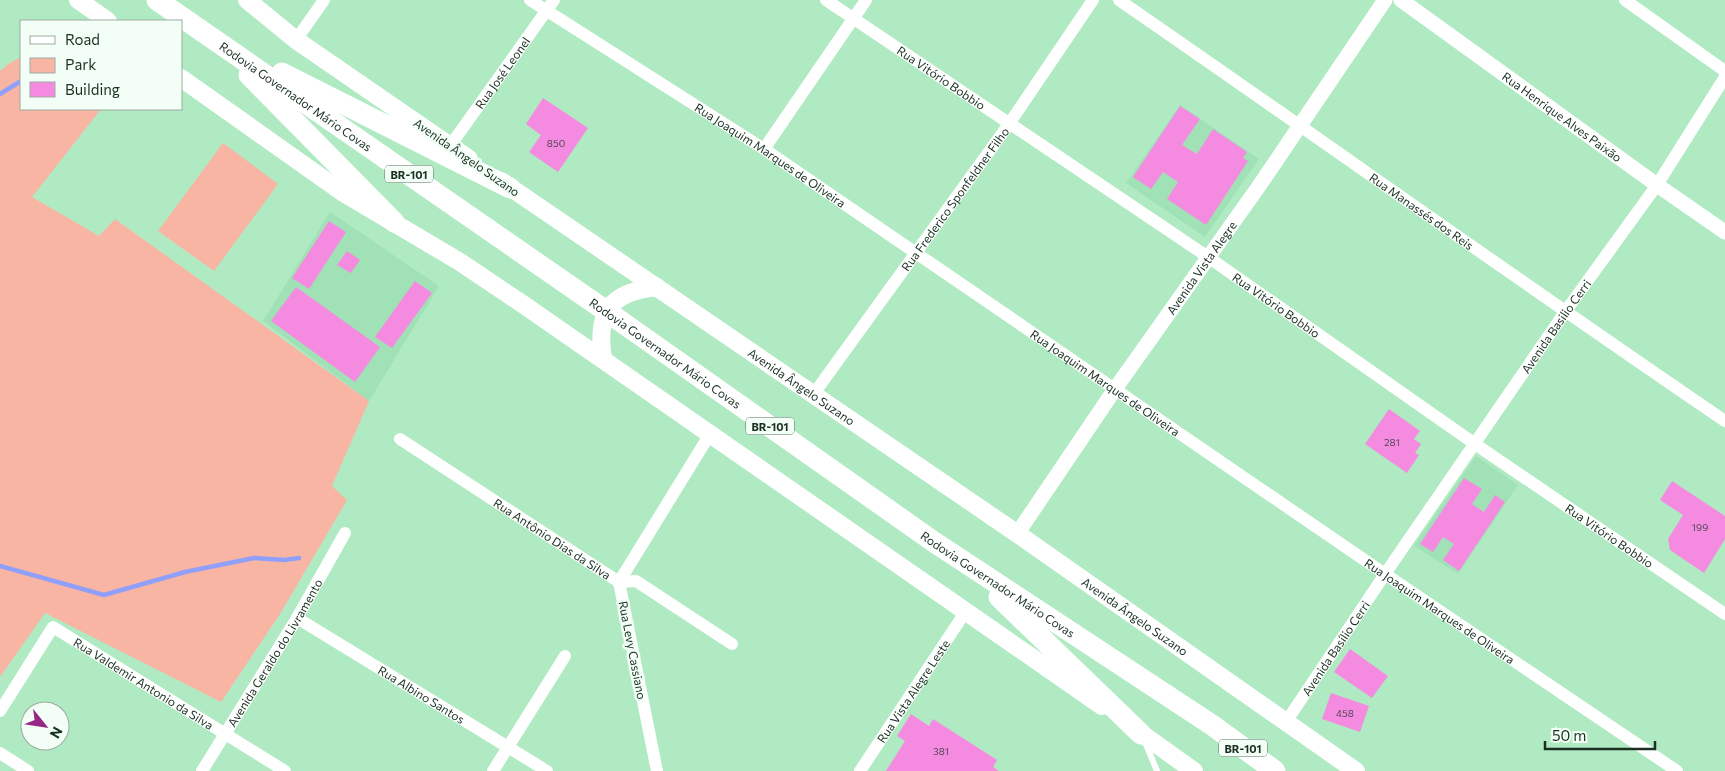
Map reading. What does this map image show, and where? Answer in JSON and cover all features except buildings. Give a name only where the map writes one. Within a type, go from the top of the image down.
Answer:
[{"type":"highway","name":"Rodovia Governador Mário Covas","points":[[157,0],[606,310],[934,542],[1212,725],[1275,771]]},
{"type":"highway","points":[[212,38],[510,188]]},
{"type":"highway","points":[[212,38],[394,222]]},
{"type":"highway","points":[[934,542],[1010,608],[1141,734]]},
{"type":"main road","points":[[78,0],[107,20]]},
{"type":"main road","name":"Avenida Ângelo Suzano","points":[[247,0],[296,40],[1017,534],[1286,722],[1343,765],[1356,771]]},
{"type":"main road","points":[[182,79],[342,192],[460,262],[603,359],[1194,771]]},
{"type":"main road","points":[[603,359],[601,343],[602,326],[606,310],[620,297],[638,289],[657,287]]},
{"type":"street","points":[[296,40],[324,0]]},
{"type":"street","name":"Rua Joaquim Marques de Oliveira","points":[[530,0],[550,5],[1677,771]]},
{"type":"street","name":"Rua Vitório Bobbio","points":[[826,0],[1208,258],[1475,444],[1725,614]]},
{"type":"street","points":[[764,149],[866,0]]},
{"type":"street","name":"Rua Frederico Sponfeldner Filho","points":[[813,395],[917,254],[1009,124],[1093,0]]},
{"type":"street","name":"Rua Manassés dos Reis","points":[[1119,0],[1565,312],[1725,421]]},
{"type":"street","name":"Avenida Vista Alegre","points":[[1017,534],[1300,125],[1384,0]]},
{"type":"street","name":"Rua Henrique Alves Paixão","points":[[1400,0],[1725,232]]},
{"type":"street","points":[[1625,0],[1725,71]]},
{"type":"street","name":"Rua José Leonel","points":[[450,146],[550,5]]},
{"type":"street","name":"Avenida Basilio Cerri","points":[[1385,574],[1565,312],[1657,185],[1725,77]]},
{"type":"street","points":[[619,582],[710,434]]},
{"type":"street","name":"Rua Antônio Dias da Silva","points":[[400,439],[619,582],[636,581],[732,644]]},
{"type":"street","name":"Avenida Geraldo do Livramento","points":[[202,771],[297,618],[345,533]]},
{"type":"street","name":"Avenida Basílio Cerri","points":[[1286,722],[1385,574]]},
{"type":"street","name":"Rua Levy Cassiano","points":[[619,582],[657,771]]},
{"type":"street","name":"Rua Vista Alegre Leste","points":[[860,771],[966,611]]},
{"type":"street","name":"Rua Albino Santos","points":[[297,618],[547,771]]},
{"type":"street","name":"Rua Valdemir Antonio da Silva","points":[[0,711],[53,627],[285,771]]},
{"type":"street","points":[[493,771],[565,656]]},
{"type":"street","points":[[0,753],[28,771]]},
{"type":"lane","points":[[1141,734],[1157,771]]},
{"type":"shaded area","points":[[1180,105],[1259,159],[1205,237],[1126,183]]},
{"type":"shaded area","points":[[330,212],[439,286],[369,401],[263,321]]},
{"type":"shaded area","points":[[1476,456],[1518,485],[1458,574],[1414,546]]},
{"type":"green space","points":[[20,58],[20,110],[100,110],[32,197],[99,236],[115,219],[369,401],[332,486],[347,500],[280,614],[221,702],[45,613],[0,677],[0,71]]},
{"type":"green space","points":[[223,143],[278,184],[214,271],[158,231]]},
{"type":"waterway","points":[[0,94],[20,82]]},
{"type":"waterway","points":[[0,566],[104,595],[185,572],[254,558],[284,560],[299,558]]}]
